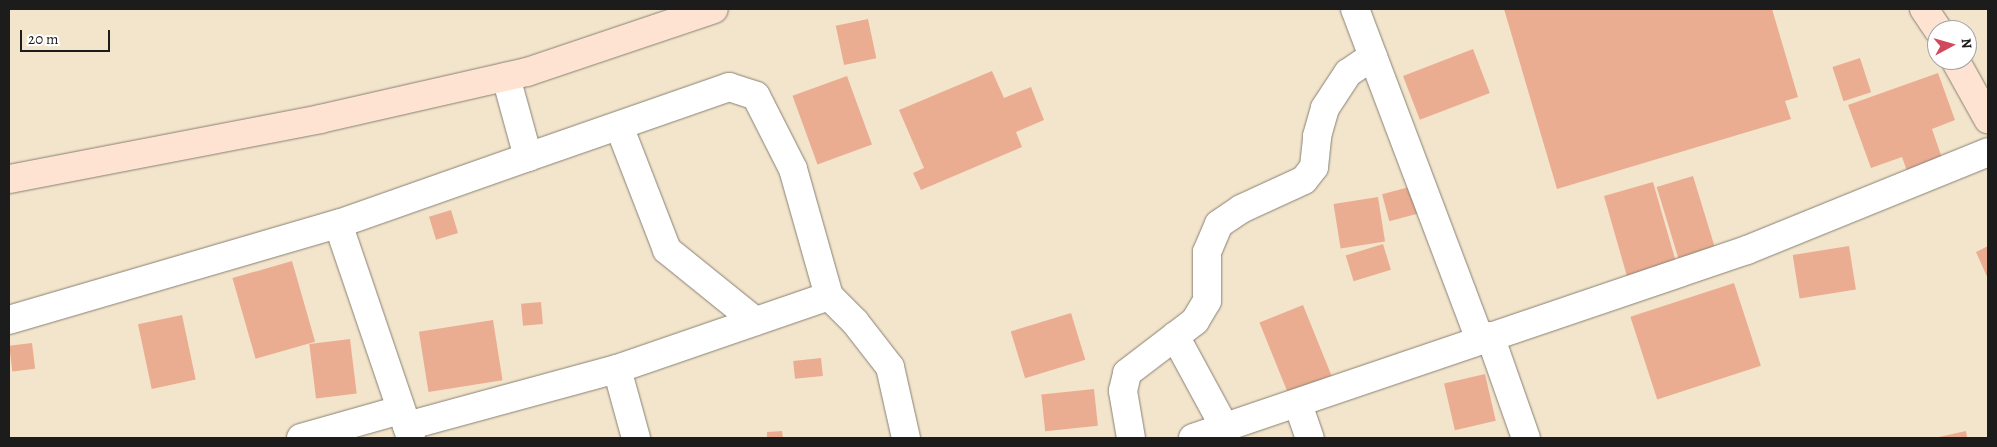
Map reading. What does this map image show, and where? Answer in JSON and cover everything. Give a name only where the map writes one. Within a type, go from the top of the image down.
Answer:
[{"type":"street","points":[[9,179],[320,119],[506,77],[714,9]]},
{"type":"street","points":[[1355,9],[1526,438]]},
{"type":"street","points":[[1924,9],[1931,20]]},
{"type":"street","points":[[1131,438],[1123,391],[1127,373],[1195,321],[1207,300],[1207,252],[1219,224],[1242,209],[1304,180],[1314,168],[1317,136],[1325,108],[1348,73],[1373,56]]},
{"type":"street","points":[[1961,70],[1988,119]]},
{"type":"street","points":[[506,77],[528,158]]},
{"type":"street","points":[[9,320],[338,224],[729,87],[756,96],[793,168],[829,296],[855,322],[890,367],[906,438]]},
{"type":"street","points":[[619,126],[667,250],[755,322]]},
{"type":"street","points":[[1193,438],[1298,404],[1485,337],[1747,250],[1988,152]]},
{"type":"street","points":[[338,224],[406,425]]},
{"type":"street","points":[[301,438],[406,425],[617,369],[829,296]]},
{"type":"street","points":[[1175,336],[1225,428]]},
{"type":"street","points":[[617,369],[636,438]]},
{"type":"street","points":[[1298,404],[1310,438]]},
{"type":"building","points":[[1504,9],[1772,9],[1798,97],[1785,101],[1791,119],[1557,189]]},
{"type":"building","points":[[868,19],[876,58],[844,65],[836,26]]},
{"type":"building","points":[[1473,49],[1490,93],[1420,120],[1403,76]]},
{"type":"building","points":[[1860,58],[1871,92],[1844,101],[1832,67]]},
{"type":"building","points":[[992,71],[1004,98],[1031,87],[1044,120],[1016,132],[1022,147],[921,190],[913,173],[924,168],[899,110]]},
{"type":"building","points":[[1938,73],[1955,120],[1932,129],[1942,158],[1907,171],[1902,157],[1871,168],[1848,105]]},
{"type":"building","points":[[847,76],[872,145],[817,164],[792,96]]},
{"type":"building","points":[[1693,176],[1716,251],[1679,262],[1657,187]]},
{"type":"building","points":[[1653,182],[1677,265],[1628,279],[1604,196]]},
{"type":"building","points":[[1413,186],[1420,213],[1389,221],[1382,194]]},
{"type":"building","points":[[1378,197],[1385,241],[1341,248],[1334,204]]},
{"type":"building","points":[[451,210],[458,233],[436,240],[429,217]]},
{"type":"building","points":[[1383,244],[1391,270],[1354,281],[1346,255]]},
{"type":"building","points":[[1849,246],[1856,289],[1800,298],[1793,255]]},
{"type":"building","points":[[1988,246],[1988,279],[1976,252]]},
{"type":"building","points":[[292,261],[315,342],[256,359],[232,278]]},
{"type":"building","points":[[1734,283],[1761,366],[1657,399],[1630,317]]},
{"type":"building","points":[[541,302],[543,324],[523,326],[521,304]]},
{"type":"building","points":[[1303,305],[1331,375],[1288,393],[1259,323]]},
{"type":"building","points":[[1071,313],[1085,360],[1025,378],[1011,331]]},
{"type":"building","points":[[182,315],[196,380],[152,389],[138,324]]},
{"type":"building","points":[[493,320],[503,380],[428,392],[419,332]]},
{"type":"building","points":[[350,339],[357,394],[316,399],[309,344]]},
{"type":"building","points":[[32,343],[35,369],[12,372],[9,346]]},
{"type":"building","points":[[821,358],[823,376],[795,379],[793,361]]},
{"type":"building","points":[[1485,374],[1496,421],[1455,430],[1444,383]]},
{"type":"building","points":[[1094,389],[1098,426],[1045,431],[1041,395]]},
{"type":"building","points":[[782,431],[783,438],[767,438],[767,432]]},
{"type":"building","points":[[1966,431],[1967,438],[1939,438],[1939,437]]}]
